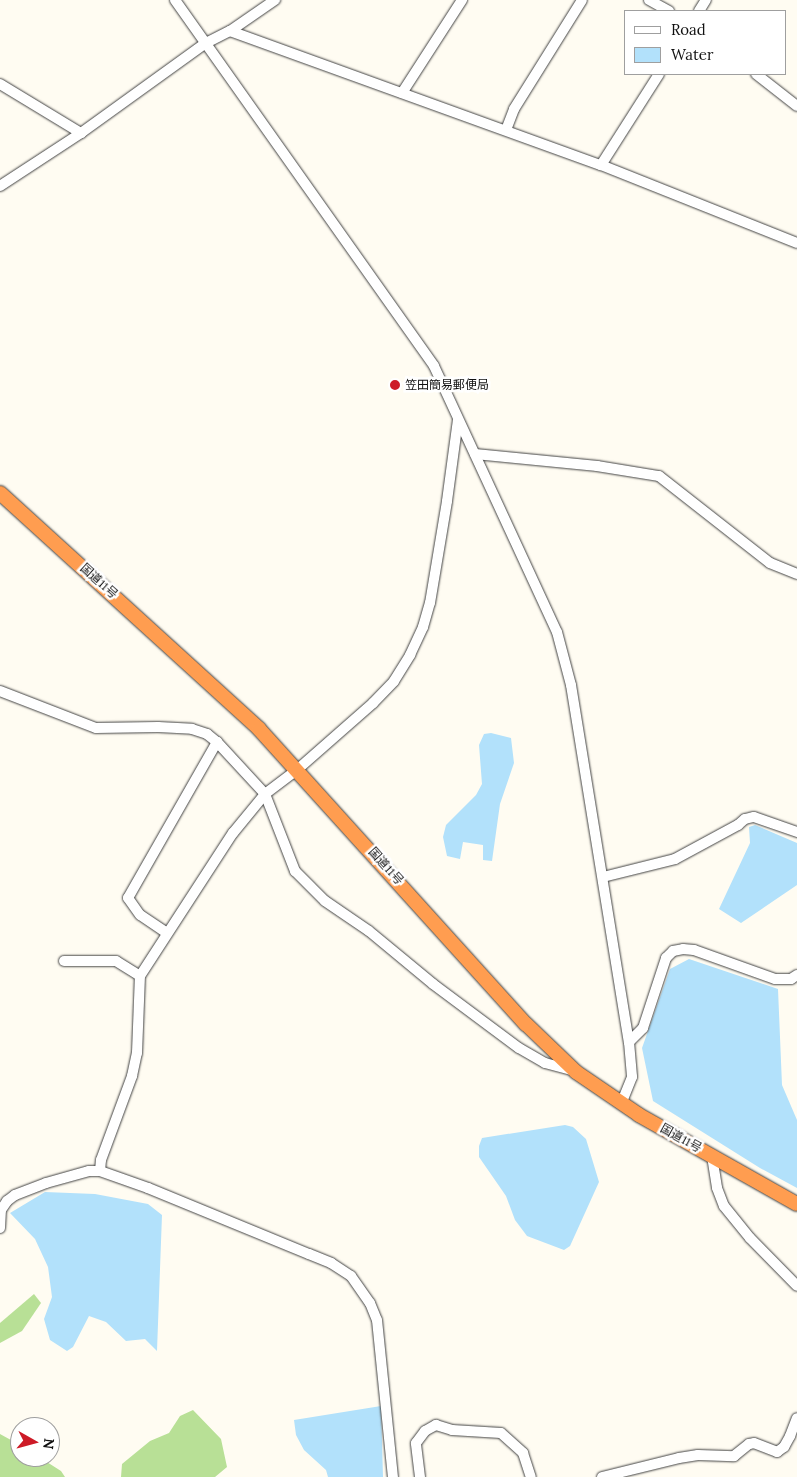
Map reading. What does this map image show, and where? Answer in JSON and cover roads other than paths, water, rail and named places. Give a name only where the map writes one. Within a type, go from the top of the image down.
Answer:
[{"type":"highway","name":"国道11号","points":[[0,492],[221,692],[298,769],[526,1024],[576,1072],[621,1104],[797,1204]]},
{"type":"street","points":[[175,0],[434,366],[557,632],[571,685],[629,1042],[632,1077],[621,1104]]},
{"type":"street","points":[[0,186],[80,133],[206,43],[230,30],[275,0]]},
{"type":"street","points":[[402,93],[462,0]]},
{"type":"street","points":[[506,130],[514,109],[582,0]]},
{"type":"street","points":[[649,0],[668,10]]},
{"type":"street","points":[[230,30],[601,165],[797,243]]},
{"type":"street","points":[[601,165],[658,75]]},
{"type":"street","points":[[757,75],[797,106]]},
{"type":"street","points":[[0,84],[80,133]]},
{"type":"street","points":[[100,1171],[100,1160],[132,1076],[137,1053],[140,976],[233,833],[265,794],[298,769],[373,703],[394,681],[410,655],[423,627],[430,603],[458,425],[457,416]]},
{"type":"street","points":[[475,454],[597,466],[659,476],[770,563],[797,574]]},
{"type":"street","points":[[0,691],[96,728],[158,726],[192,729],[217,742],[265,794],[295,872],[325,901],[368,931],[433,984],[519,1048],[545,1064],[576,1072]]},
{"type":"street","points":[[167,933],[140,914],[128,898],[217,742]]},
{"type":"street","points":[[603,877],[675,859],[738,825],[744,819],[754,817],[797,832]]},
{"type":"street","points":[[629,1042],[643,1028],[666,958],[673,951],[683,949],[694,950],[775,979],[791,980],[797,975]]},
{"type":"street","points":[[64,961],[116,961],[140,976]]},
{"type":"street","points":[[712,1156],[717,1188],[724,1206],[750,1238],[797,1286]]},
{"type":"street","points":[[0,1228],[1,1210],[7,1201],[46,1183],[100,1171],[148,1188],[300,1250],[331,1264],[351,1276],[370,1303],[377,1320],[394,1477]]},
{"type":"street","points":[[602,1477],[679,1458],[698,1455],[734,1456],[749,1444],[754,1443],[777,1452],[787,1442],[797,1418]]},
{"type":"street","points":[[420,1477],[416,1442],[425,1431],[436,1425],[452,1430],[501,1433],[523,1453],[531,1477]]},
{"type":"water","points":[[491,733],[511,738],[514,763],[500,804],[492,861],[483,860],[483,845],[463,842],[460,859],[447,856],[443,837],[446,825],[476,795],[482,784],[479,745],[484,734]]},
{"type":"water","points":[[755,825],[797,843],[797,885],[741,923],[719,909],[750,843],[749,827]]},
{"type":"water","points":[[689,959],[778,989],[782,1085],[797,1120],[797,1188],[760,1168],[653,1101],[642,1048],[670,969]]},
{"type":"water","points":[[565,1125],[573,1127],[586,1139],[599,1182],[570,1246],[564,1250],[527,1236],[515,1220],[506,1196],[479,1157],[479,1146],[482,1138]]},
{"type":"water","points":[[45,1192],[95,1194],[148,1204],[162,1215],[157,1351],[145,1339],[126,1341],[106,1322],[89,1316],[73,1347],[67,1351],[50,1340],[44,1319],[52,1297],[48,1267],[35,1239],[10,1213]]},
{"type":"water","points":[[381,1406],[383,1477],[328,1477],[326,1470],[304,1450],[296,1435],[294,1420]]},
{"type":"place","name":"笠田簡易郵便局","points":[[395,385]]}]
